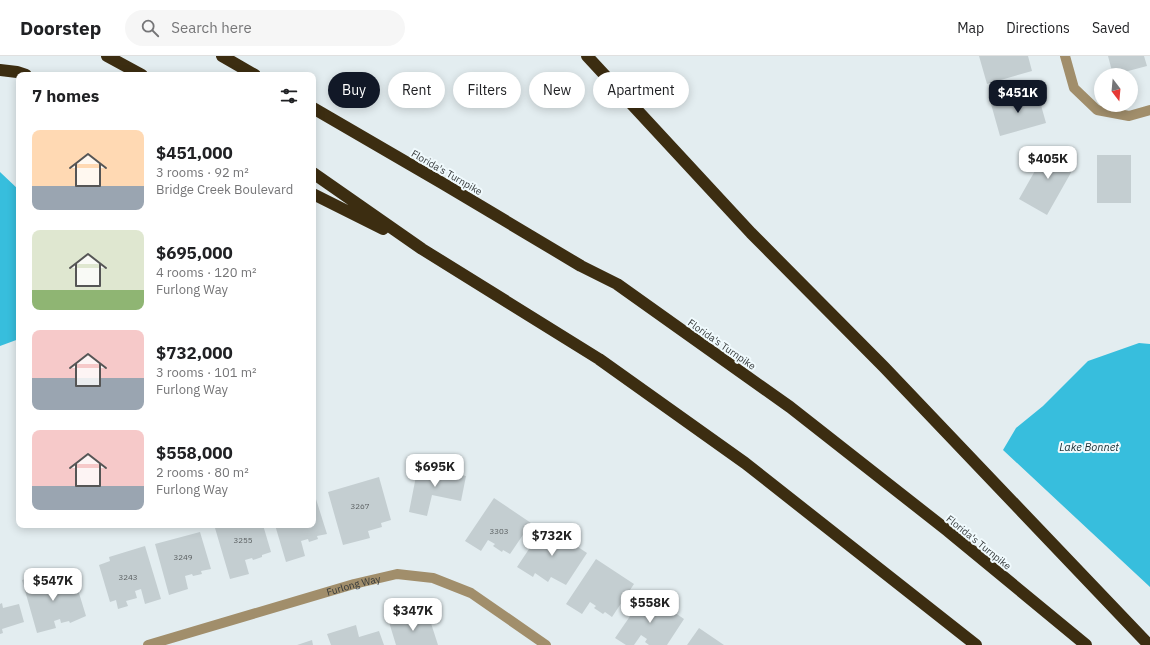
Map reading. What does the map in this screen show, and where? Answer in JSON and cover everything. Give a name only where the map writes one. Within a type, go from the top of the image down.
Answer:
[{"type":"highway","points":[[107,56],[136,72]]},
{"type":"highway","points":[[222,56],[250,72]]},
{"type":"highway","points":[[587,56],[750,233],[884,367],[1149,645]]},
{"type":"highway","points":[[0,70],[16,73]]},
{"type":"highway","name":"Florida's Turnpike","points":[[316,110],[581,266],[617,284],[790,407],[948,531],[1086,645]]},
{"type":"highway","points":[[316,175],[422,249],[599,359],[745,463],[976,645]]},
{"type":"highway","points":[[316,196],[422,249]]},
{"type":"street","points":[[1065,56],[1074,88],[1097,110],[1129,116],[1150,110]]},
{"type":"street","name":"Furlong Way","points":[[148,645],[354,584],[397,574],[433,578],[471,593],[546,645]]},
{"type":"water","points":[[0,172],[16,187],[16,340],[0,346]]},
{"type":"water","name":"Lake Bonnet","points":[[1139,343],[1150,344],[1150,587],[1003,450],[1016,428],[1043,406],[1088,361]]},
{"type":"building","points":[[979,56],[1028,56],[1032,71],[987,84]]},
{"type":"building","points":[[1108,56],[1144,56],[1147,66],[1138,68],[1111,68]]},
{"type":"building","points":[[1037,91],[1046,123],[1000,136],[991,104]]},
{"type":"building","points":[[1049,146],[1077,162],[1047,215],[1019,199]]},
{"type":"building","points":[[1097,155],[1131,155],[1131,203],[1097,203]]},
{"type":"building","points":[[418,466],[466,476],[461,501],[432,495],[427,516],[409,512]]},
{"type":"building","points":[[379,477],[391,520],[381,523],[382,527],[368,531],[370,538],[343,545],[328,492]]},
{"type":"building","points":[[494,498],[531,523],[510,554],[503,550],[502,552],[493,546],[495,544],[488,540],[481,551],[465,541]]},
{"type":"building","points":[[316,499],[327,534],[317,536],[318,539],[309,542],[308,539],[301,541],[305,556],[286,562],[276,528],[316,528]]},
{"type":"building","points":[[545,525],[587,553],[566,585],[551,577],[548,582],[535,573],[533,577],[517,567]]},
{"type":"building","points":[[215,528],[264,528],[271,552],[253,560],[252,558],[245,560],[249,574],[230,579]]},
{"type":"building","points":[[200,532],[211,569],[201,571],[202,574],[185,576],[188,589],[169,595],[155,544]]},
{"type":"building","points":[[145,546],[161,599],[145,604],[141,589],[135,591],[137,598],[126,601],[128,606],[118,609],[116,600],[110,602],[99,565],[110,561],[109,557]]},
{"type":"building","points":[[596,559],[634,584],[612,617],[605,612],[603,614],[594,608],[596,606],[590,602],[582,614],[566,604]]},
{"type":"building","points":[[50,572],[54,587],[75,580],[86,616],[70,623],[69,621],[61,623],[60,619],[54,621],[56,628],[37,633],[22,580]]},
{"type":"building","points":[[646,593],[684,619],[667,645],[649,645],[645,642],[647,639],[641,635],[634,645],[626,645],[615,638]]},
{"type":"building","points":[[2,603],[3,608],[19,604],[24,622],[2,629],[3,633],[0,634],[0,604]]},
{"type":"building","points":[[405,617],[407,624],[429,617],[438,645],[396,645],[389,622]]},
{"type":"building","points":[[356,625],[359,637],[379,631],[384,645],[331,645],[327,634]]},
{"type":"building","points":[[699,628],[724,645],[687,645]]},
{"type":"building","points":[[312,640],[313,645],[297,645]]}]
